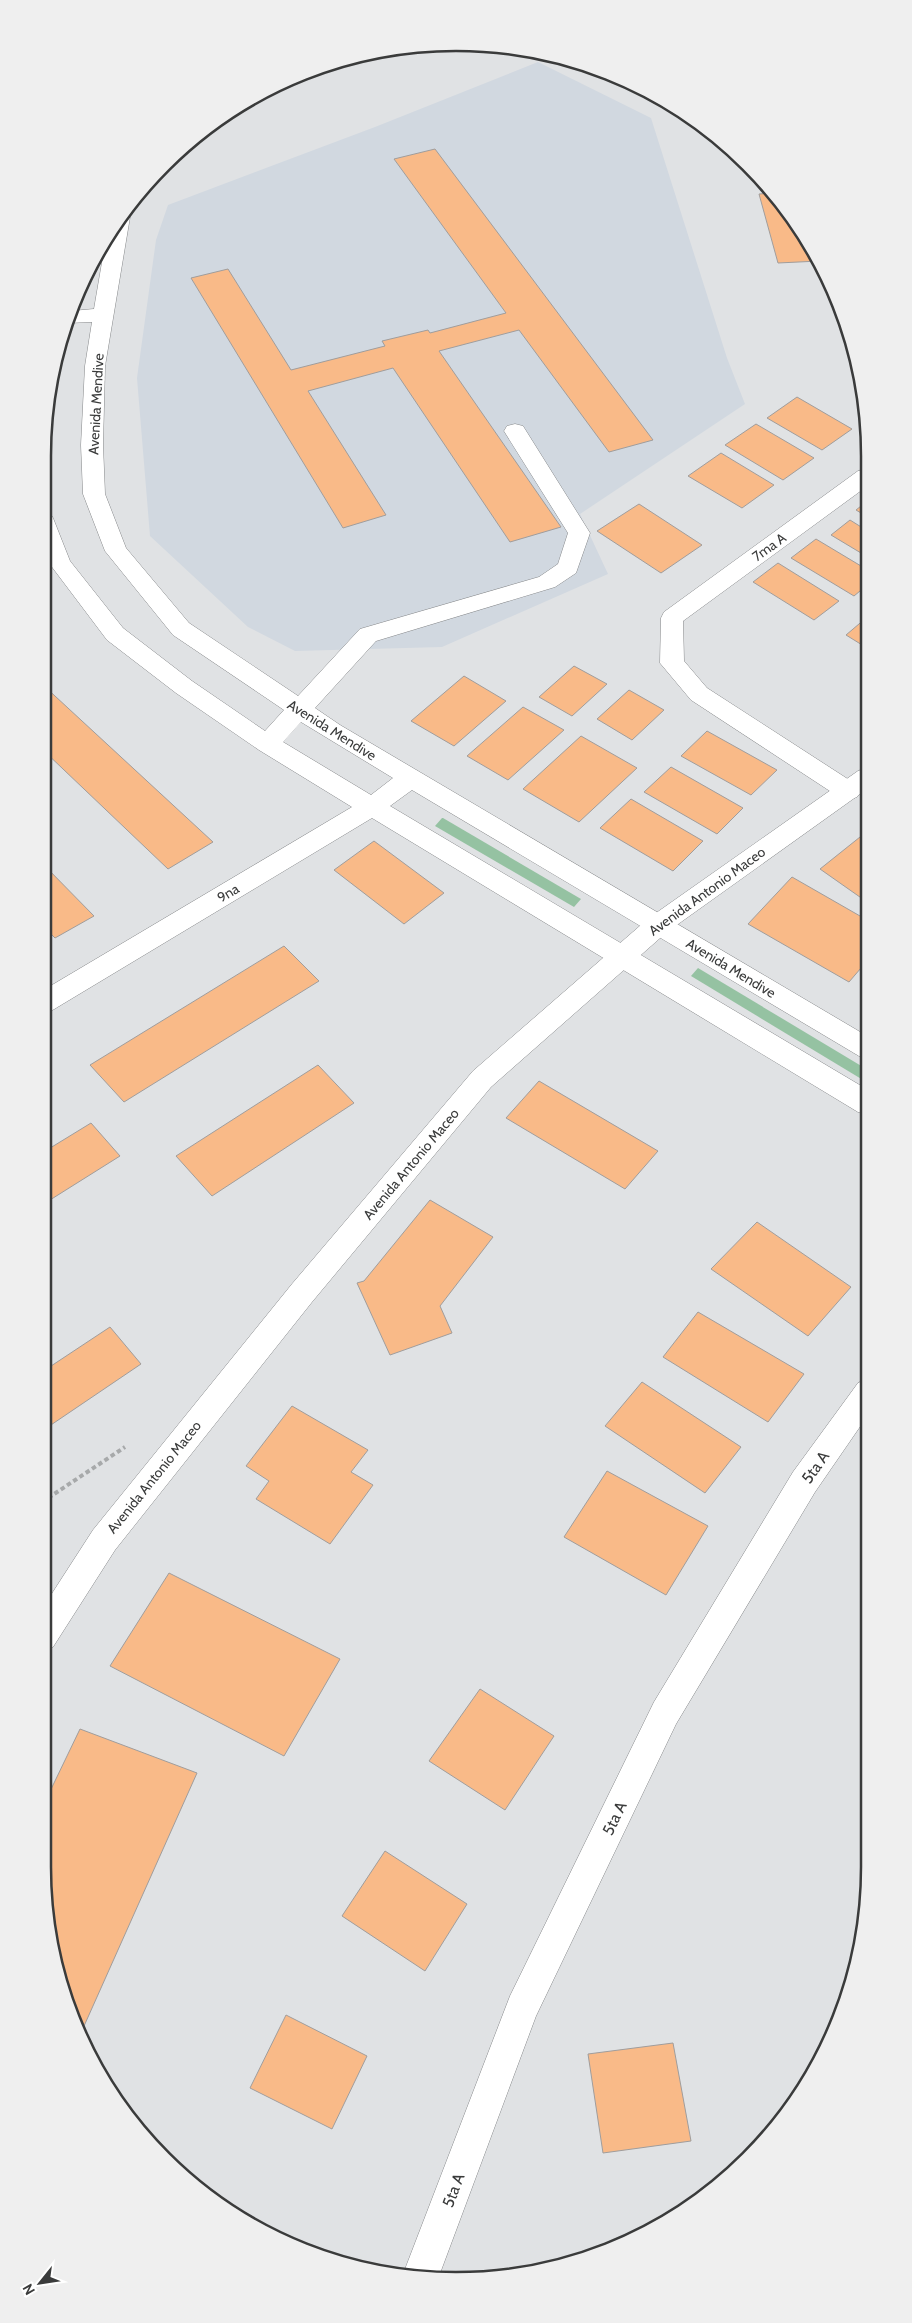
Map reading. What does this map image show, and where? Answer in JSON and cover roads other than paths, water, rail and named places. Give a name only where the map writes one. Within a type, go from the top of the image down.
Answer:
[{"type":"street","name":"Avenida Mendive","points":[[117,234],[95,366],[92,445],[94,494],[116,551],[181,629],[298,709],[410,778],[861,1045]]},
{"type":"street","points":[[76,317],[104,315]]},
{"type":"street","points":[[267,744],[368,635],[547,582],[568,568],[579,533],[515,431]]},
{"type":"street","name":"7ma A","points":[[858,784],[700,694],[672,663],[672,618],[861,480]]},
{"type":"street","points":[[51,540],[60,563],[115,634],[184,687],[267,744],[861,1100]]},
{"type":"street","name":"9na","points":[[51,999],[371,807],[410,778]]},
{"type":"street","name":"Avenida Antonio Maceo","points":[[51,1624],[104,1540],[302,1293],[476,1086],[658,925],[858,784]]},
{"type":"street","name":"5ta A","points":[[422,2270],[522,2008],[664,1713],[804,1482],[861,1402]]}]
